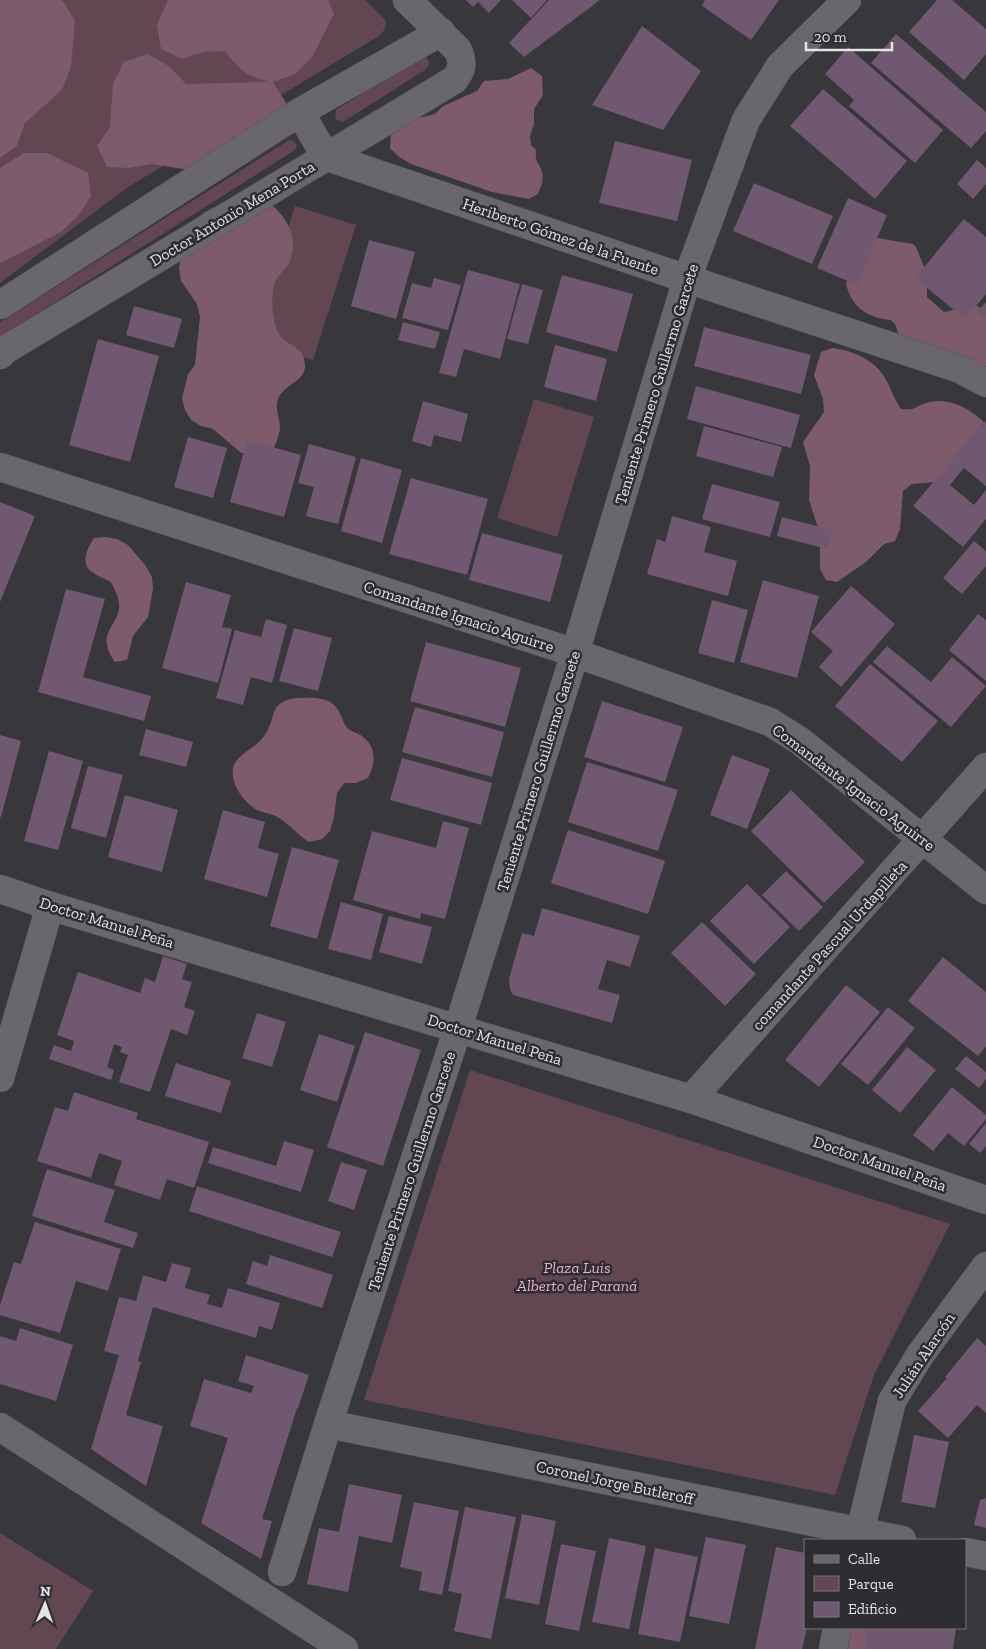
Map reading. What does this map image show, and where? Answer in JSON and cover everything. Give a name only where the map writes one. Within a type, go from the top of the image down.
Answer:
[{"type":"street","points":[[0,305],[300,112],[440,32],[406,0]]},
{"type":"street","name":"Teniente Primero Guillermo Garcete","points":[[282,1572],[328,1424],[458,1028],[575,653],[687,279],[746,120],[780,66],[847,0]]},
{"type":"street","name":"Doctor Antonio Mena Porta","points":[[0,355],[5,350],[454,80],[462,69],[462,61],[458,50],[440,32]]},
{"type":"street","points":[[300,112],[326,156]]},
{"type":"street","name":"Heriberto Gómez de la Fuente","points":[[326,156],[687,279],[960,369],[986,384]]},
{"type":"street","name":"Comandante Ignacio Aguirre","points":[[0,467],[575,653],[770,722],[800,741],[986,890]]},
{"type":"street","name":"comandante Pascual Urdapilleta","points":[[691,1099],[986,767]]},
{"type":"street","name":"Doctor Manuel Peña","points":[[0,889],[50,906],[691,1099],[986,1200]]},
{"type":"street","points":[[0,1078],[50,906]]},
{"type":"street","name":"Julián Alarcón","points":[[859,1536],[892,1401],[920,1355],[986,1266]]},
{"type":"street","name":"Coronel Jorge Butleroff","points":[[328,1424],[859,1536],[891,1539]]},
{"type":"street","points":[[0,1427],[344,1649]]},
{"type":"street","points":[[966,1552],[986,1556]]},
{"type":"street","points":[[832,1649],[838,1629]]},
{"type":"green space","points":[[0,0],[365,0],[386,21],[385,29],[379,36],[128,187],[0,283]]},
{"type":"green space","points":[[420,57],[427,58],[428,60],[429,64],[425,70],[343,122],[337,120],[335,117],[336,110]]},
{"type":"green space","points":[[289,140],[292,140],[297,145],[295,150],[0,337],[0,322]]},
{"type":"green space","points":[[295,206],[356,225],[313,360],[252,342]]},
{"type":"green space","points":[[534,399],[594,417],[557,537],[497,518]]},
{"type":"green space","name":"Plaza Luis Alberto del Paraná","points":[[470,1070],[950,1224],[874,1375],[835,1495],[364,1400]]},
{"type":"green space","points":[[0,1533],[93,1591],[56,1649],[0,1649]]},
{"type":"shaded area","points":[[0,0],[60,0],[63,1],[75,21],[71,67],[62,90],[25,123],[17,146],[0,158]]},
{"type":"shaded area","points":[[168,0],[328,0],[334,14],[313,56],[295,74],[273,82],[291,111],[196,171],[151,164],[129,168],[107,167],[97,146],[110,127],[113,83],[124,62],[147,54],[169,66],[186,84],[269,82],[244,71],[225,51],[203,52],[182,59],[161,49],[157,25]]},
{"type":"shaded area","points":[[531,68],[542,76],[543,95],[534,109],[534,124],[530,136],[531,145],[536,150],[536,158],[543,175],[538,194],[529,199],[492,192],[411,164],[399,157],[390,148],[391,133],[410,120],[435,114],[443,106],[477,91],[484,81],[508,79]]},
{"type":"shaded area","points":[[24,153],[47,153],[88,173],[91,196],[79,215],[61,232],[0,263],[0,168]]},
{"type":"shaded area","points":[[263,199],[271,204],[284,218],[292,235],[292,254],[289,263],[275,282],[273,288],[273,309],[279,335],[299,350],[305,365],[302,375],[278,399],[277,409],[280,429],[274,448],[252,457],[240,452],[213,429],[201,426],[191,420],[185,410],[182,398],[188,374],[195,365],[200,317],[197,304],[181,281],[179,268],[186,230],[203,213],[214,207],[238,205]]},
{"type":"shaded area","points":[[866,236],[913,244],[927,274],[927,297],[944,312],[975,305],[986,310],[986,376],[899,335],[895,324],[891,320],[868,314],[857,305],[852,299],[846,284]]},
{"type":"shaded area","points":[[832,348],[855,354],[875,366],[885,378],[901,409],[913,409],[932,402],[948,402],[964,407],[984,422],[936,482],[912,484],[903,491],[900,529],[895,541],[884,544],[866,562],[837,582],[826,580],[820,569],[820,534],[809,500],[810,466],[803,442],[824,412],[823,399],[814,375],[821,352]]},
{"type":"shaded area","points":[[94,538],[117,539],[128,545],[145,565],[152,577],[153,589],[148,617],[133,636],[127,660],[115,662],[107,641],[108,634],[118,614],[117,595],[109,581],[96,575],[86,565],[87,551]]},
{"type":"shaded area","points":[[316,698],[330,702],[338,710],[348,729],[367,741],[373,750],[374,756],[373,766],[368,778],[356,783],[344,783],[337,793],[330,831],[322,839],[309,842],[279,818],[257,810],[249,804],[237,789],[233,777],[234,765],[244,753],[257,744],[264,736],[276,707],[287,700]]},
{"type":"shaded area","points":[[851,1629],[879,1629],[879,1632],[896,1649],[848,1649]]},
{"type":"building","points":[[466,0],[501,0],[489,13],[478,2],[473,7]]},
{"type":"building","points":[[512,0],[547,0],[531,18]]},
{"type":"building","points":[[549,0],[600,0],[524,57],[509,43]]},
{"type":"building","points":[[705,0],[779,0],[751,40],[702,6]]},
{"type":"building","points":[[937,0],[952,0],[986,29],[986,54],[964,80],[909,32]]},
{"type":"building","points":[[642,26],[701,71],[663,130],[592,105]]},
{"type":"building","points":[[896,34],[986,112],[986,131],[971,148],[871,63]]},
{"type":"building","points":[[848,47],[943,130],[915,163],[849,106],[854,100],[825,74]]},
{"type":"building","points":[[823,89],[907,161],[875,199],[790,126]]},
{"type":"building","points":[[615,141],[692,160],[677,221],[599,203]]},
{"type":"building","points":[[977,160],[986,168],[986,184],[973,199],[957,184]]},
{"type":"building","points":[[754,183],[833,216],[812,264],[733,231]]},
{"type":"building","points":[[848,198],[887,215],[857,285],[817,268]]},
{"type":"building","points":[[964,219],[986,237],[986,294],[965,319],[915,278]]},
{"type":"building","points":[[369,240],[415,252],[396,319],[351,306]]},
{"type":"building","points":[[468,270],[520,284],[500,359],[464,349],[456,377],[439,373]]},
{"type":"building","points":[[562,275],[633,294],[617,352],[546,332]]},
{"type":"building","points":[[434,278],[461,285],[448,330],[402,318],[412,283],[431,288]]},
{"type":"building","points":[[522,284],[543,290],[528,344],[507,339]]},
{"type":"building","points":[[986,302],[986,319],[977,312]]},
{"type":"building","points":[[134,306],[182,319],[174,348],[126,335]]},
{"type":"building","points":[[403,322],[440,332],[435,349],[398,340]]},
{"type":"building","points":[[704,327],[811,355],[801,394],[694,366]]},
{"type":"building","points":[[98,339],[159,356],[130,462],[69,445]]},
{"type":"building","points":[[555,345],[607,359],[596,401],[544,387]]},
{"type":"building","points":[[696,386],[800,415],[791,448],[687,419]]},
{"type":"building","points":[[423,401],[468,414],[461,442],[434,435],[431,447],[412,441]]},
{"type":"building","points":[[985,421],[986,486],[964,468],[950,485],[974,505],[986,490],[986,519],[963,547],[913,506]]},
{"type":"building","points":[[704,426],[782,447],[773,477],[696,456]]},
{"type":"building","points":[[188,437],[227,448],[213,498],[174,487]]},
{"type":"building","points":[[247,440],[301,455],[284,517],[230,502]]},
{"type":"building","points":[[309,444],[356,457],[338,524],[306,516],[314,487],[298,483]]},
{"type":"building","points":[[361,458],[402,470],[382,543],[341,531]]},
{"type":"building","points":[[411,478],[488,499],[467,575],[389,554]]},
{"type":"building","points":[[712,484],[780,502],[770,537],[702,519]]},
{"type":"building","points":[[0,502],[35,516],[0,602]]},
{"type":"building","points":[[672,516],[711,527],[704,552],[737,561],[728,596],[647,574],[657,539],[665,542]]},
{"type":"building","points":[[782,517],[832,530],[827,549],[777,536]]},
{"type":"building","points":[[482,533],[563,555],[550,602],[469,580]]},
{"type":"building","points":[[974,541],[986,551],[986,566],[962,594],[943,578]]},
{"type":"building","points":[[763,580],[819,596],[797,678],[740,662]]},
{"type":"building","points":[[186,582],[231,595],[222,627],[232,629],[218,683],[162,668]]},
{"type":"building","points":[[851,586],[895,624],[841,687],[819,667],[833,651],[811,632]]},
{"type":"building","points":[[66,589],[105,599],[83,677],[151,696],[144,721],[38,692]]},
{"type":"building","points":[[712,600],[748,610],[734,663],[698,653]]},
{"type":"building","points":[[978,614],[986,620],[986,681],[949,650]]},
{"type":"building","points":[[266,619],[287,625],[272,683],[251,677],[243,705],[216,698],[235,630],[261,637]]},
{"type":"building","points":[[294,628],[332,638],[318,691],[279,681]]},
{"type":"building","points":[[426,642],[521,668],[505,727],[410,701]]},
{"type":"building","points":[[887,646],[931,682],[952,657],[986,686],[951,727],[873,662]]},
{"type":"building","points":[[870,664],[938,721],[902,762],[835,706]]},
{"type":"building","points":[[602,701],[683,727],[665,782],[584,757]]},
{"type":"building","points":[[415,707],[504,732],[492,777],[402,752]]},
{"type":"building","points":[[146,729],[193,742],[186,767],[139,755]]},
{"type":"building","points":[[0,735],[21,741],[1,817],[0,817]]},
{"type":"building","points":[[49,751],[83,761],[58,850],[24,841]]},
{"type":"building","points":[[732,755],[770,769],[747,829],[710,815]]},
{"type":"building","points":[[402,758],[492,783],[481,825],[390,800]]},
{"type":"building","points":[[587,762],[678,790],[658,851],[568,822]]},
{"type":"building","points":[[88,766],[123,775],[106,838],[71,828]]},
{"type":"building","points":[[791,790],[865,862],[824,903],[751,831]]},
{"type":"building","points":[[125,795],[178,810],[162,872],[108,857]]},
{"type":"building","points":[[223,810],[265,822],[258,848],[279,854],[267,897],[204,879]]},
{"type":"building","points":[[443,821],[469,828],[445,919],[421,913],[420,919],[353,900],[372,831],[436,848]]},
{"type":"building","points":[[568,830],[665,861],[648,914],[551,883]]},
{"type":"building","points":[[292,847],[339,860],[317,939],[270,926]]},
{"type":"building","points":[[786,871],[823,907],[799,931],[762,895]]},
{"type":"building","points":[[747,884],[790,927],[754,964],[710,921]]},
{"type":"building","points":[[341,902],[383,914],[371,960],[328,949]]},
{"type":"building","points":[[542,908],[640,936],[630,967],[607,960],[598,989],[620,995],[612,1023],[513,995],[509,979],[522,933],[534,936]]},
{"type":"building","points":[[389,916],[432,927],[422,964],[379,952]]},
{"type":"building","points":[[702,922],[756,974],[725,1006],[671,953]]},
{"type":"building","points":[[163,956],[187,964],[182,979],[192,982],[184,1007],[195,1011],[187,1035],[171,1029],[150,1092],[119,1082],[128,1055],[120,1052],[122,1047],[114,1044],[107,1067],[114,1070],[111,1080],[49,1059],[54,1045],[71,1051],[74,1041],[57,1035],[78,972],[140,993],[145,978],[155,982]]},
{"type":"building","points":[[943,957],[986,992],[986,1046],[978,1056],[908,1001]]},
{"type":"building","points":[[846,985],[880,1012],[819,1087],[785,1060]]},
{"type":"building","points":[[888,1007],[915,1028],[868,1085],[841,1064]]},
{"type":"building","points":[[257,1013],[286,1022],[272,1067],[242,1058]]},
{"type":"building","points":[[365,1032],[421,1050],[383,1166],[327,1147]]},
{"type":"building","points":[[319,1034],[355,1046],[337,1102],[300,1090]]},
{"type":"building","points":[[907,1047],[936,1070],[900,1113],[872,1090]]},
{"type":"building","points":[[966,1056],[986,1072],[986,1079],[979,1088],[955,1069]]},
{"type":"building","points":[[176,1063],[231,1081],[221,1113],[165,1096]]},
{"type":"building","points":[[952,1087],[986,1115],[986,1119],[964,1146],[948,1133],[933,1151],[913,1135]]},
{"type":"building","points":[[74,1092],[138,1113],[136,1119],[209,1142],[194,1188],[167,1179],[160,1200],[114,1185],[122,1161],[99,1153],[91,1178],[37,1161],[55,1107],[68,1111]]},
{"type":"building","points":[[986,1123],[986,1146],[980,1153],[969,1144]]},
{"type":"building","points":[[284,1141],[314,1150],[301,1192],[208,1163],[213,1147],[276,1166]]},
{"type":"building","points":[[341,1162],[367,1170],[354,1210],[328,1201]]},
{"type":"building","points":[[47,1169],[115,1190],[104,1222],[138,1233],[133,1248],[32,1216]]},
{"type":"building","points":[[197,1186],[341,1232],[332,1257],[189,1211]]},
{"type":"building","points":[[35,1222],[121,1249],[108,1291],[76,1281],[60,1333],[0,1315],[0,1305],[14,1262],[21,1264]]},
{"type":"building","points":[[270,1255],[333,1275],[322,1308],[246,1284],[253,1261],[267,1266]]},
{"type":"building","points":[[172,1263],[191,1268],[185,1288],[210,1295],[207,1304],[222,1308],[228,1288],[280,1303],[272,1330],[259,1326],[256,1338],[153,1307],[138,1361],[141,1362],[126,1415],[163,1426],[146,1486],[91,1449],[119,1355],[104,1351],[119,1297],[136,1301],[143,1275],[166,1282]]},
{"type":"building","points":[[20,1328],[73,1345],[56,1401],[0,1384],[0,1336],[16,1341]]},
{"type":"building","points":[[977,1338],[986,1346],[986,1413],[977,1405],[948,1438],[918,1411],[947,1378],[945,1377]]},
{"type":"building","points":[[246,1355],[309,1375],[262,1519],[272,1521],[261,1559],[201,1523],[228,1438],[190,1426],[204,1379],[251,1393],[254,1386],[238,1381]]},
{"type":"building","points":[[914,1435],[949,1442],[935,1508],[901,1502]]},
{"type":"building","points":[[349,1484],[402,1495],[392,1543],[359,1536],[348,1592],[307,1584],[319,1528],[339,1532]]},
{"type":"building","points":[[986,1498],[986,1528],[974,1525],[980,1500]]},
{"type":"building","points":[[414,1502],[459,1511],[442,1595],[419,1590],[422,1572],[400,1567]]},
{"type":"building","points":[[465,1507],[516,1517],[491,1639],[454,1631],[462,1594],[448,1591]]},
{"type":"building","points":[[522,1514],[556,1521],[539,1605],[505,1598]]},
{"type":"building","points":[[706,1537],[746,1545],[729,1624],[689,1616]]},
{"type":"building","points":[[609,1538],[646,1546],[629,1629],[592,1622]]},
{"type":"building","points":[[561,1544],[596,1551],[579,1631],[545,1624]]},
{"type":"building","points":[[776,1547],[804,1553],[804,1629],[807,1629],[802,1649],[755,1649]]},
{"type":"building","points":[[655,1548],[698,1557],[680,1642],[638,1634]]},
{"type":"building","points":[[868,1629],[956,1629],[953,1649],[865,1649]]}]
